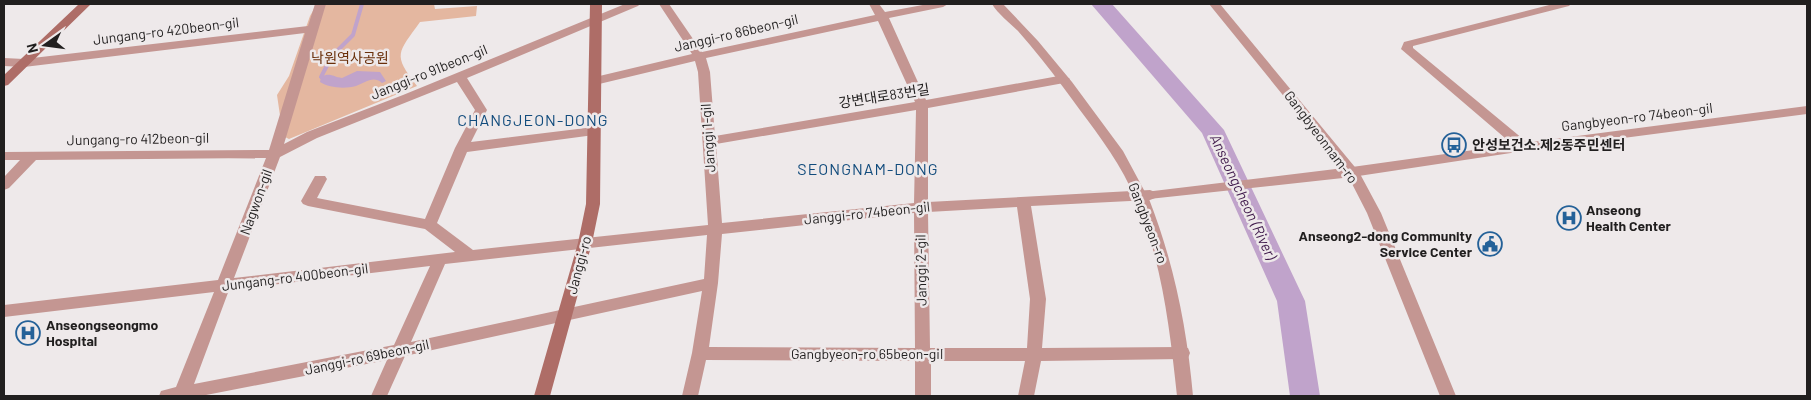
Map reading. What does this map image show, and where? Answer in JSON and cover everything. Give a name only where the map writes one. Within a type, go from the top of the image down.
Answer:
[{"type":"main road","points":[[4,82],[86,4]]},
{"type":"main road","name":"Janggi-ro","points":[[542,396],[586,243],[593,204],[596,4]]},
{"type":"street","name":"Nagwon-gil","points":[[177,396],[225,285],[274,154],[320,4]]},
{"type":"street","name":"Janggi-ro 91beon-gil","points":[[274,154],[312,135],[634,4]]},
{"type":"street","name":"Janggi 1-gil","points":[[664,4],[699,56],[704,72],[715,230],[711,283],[700,353],[690,396]]},
{"type":"street","name":"Janggi 2-gil","points":[[874,4],[882,16],[922,105],[922,355],[924,396]]},
{"type":"street","name":"Janggi-ro 86beon-gil","points":[[595,81],[699,56],[943,4]]},
{"type":"street","name":"Gangbyeon-ro","points":[[997,4],[1011,17],[1064,79],[1116,150],[1145,196],[1164,262],[1182,353],[1185,396]]},
{"type":"street","name":"Gangbyeonnam-ro","points":[[1214,4],[1352,172],[1374,213],[1448,396]]},
{"type":"street","points":[[1524,147],[1407,48],[1408,44],[1566,4]]},
{"type":"street","name":"Jungang-ro 420beon-gil","points":[[4,62],[24,63],[311,29]]},
{"type":"street","points":[[428,225],[481,110],[460,76]]},
{"type":"street","name":"강변대로83번길","points":[[709,141],[1064,79]]},
{"type":"street","name":"Gangbyeon-ro 74beon-gil","points":[[1318,175],[1352,172],[1524,147],[1807,110]]},
{"type":"street","points":[[462,148],[594,130]]},
{"type":"street","name":"Jungang-ro 412beon-gil","points":[[4,156],[274,154]]},
{"type":"street","points":[[4,185],[31,157]]},
{"type":"street","name":"Janggi-ro 74beon-gil","points":[[586,243],[921,207],[1145,196],[1318,175]]},
{"type":"street","points":[[320,179],[308,201],[428,225],[470,256]]},
{"type":"street","points":[[1024,201],[1038,299],[1034,355],[1026,396]]},
{"type":"street","name":"Jungang-ro 400beon-gil","points":[[4,311],[586,243]]},
{"type":"street","points":[[380,396],[398,351],[440,259]]},
{"type":"street","points":[[566,314],[711,283]]},
{"type":"street","name":"Janggi-ro 69beon-gil","points":[[177,396],[398,351],[566,314]]},
{"type":"street","name":"Gangbyeon-ro 65beon-gil","points":[[700,353],[1034,355],[1182,353]]},
{"type":"green space","name":"낙원역사공원","points":[[317,4],[434,4],[435,9],[477,6],[476,16],[420,22],[403,47],[401,54],[404,67],[417,86],[289,139],[283,136],[277,95],[289,76],[310,16]]},
{"type":"shaded area","points":[[357,71],[380,72],[386,81],[382,83],[372,80],[356,86],[342,88],[328,86],[320,82],[321,77],[324,76],[329,75],[342,78]]},
{"type":"waterway","points":[[321,77],[332,56],[353,35],[362,4]]},
{"type":"waterway","name":"Anseongcheon (River)","points":[[1101,4],[1212,130],[1291,301],[1305,396]]},
{"type":"place","name":"안성보건소.제2동주민센터","points":[[1454,145]]},
{"type":"place","name":"Anseong Health Center","points":[[1569,218]]},
{"type":"place","name":"Anseong2-dong Community Service Center","points":[[1490,244]]},
{"type":"place","name":"Anseongseongmo Hospital","points":[[28,333]]},
{"type":"district","name":"CHANGJEON-DONG","points":[[533,120]]},
{"type":"district","name":"SEONGNAM-DONG","points":[[868,169]]}]
